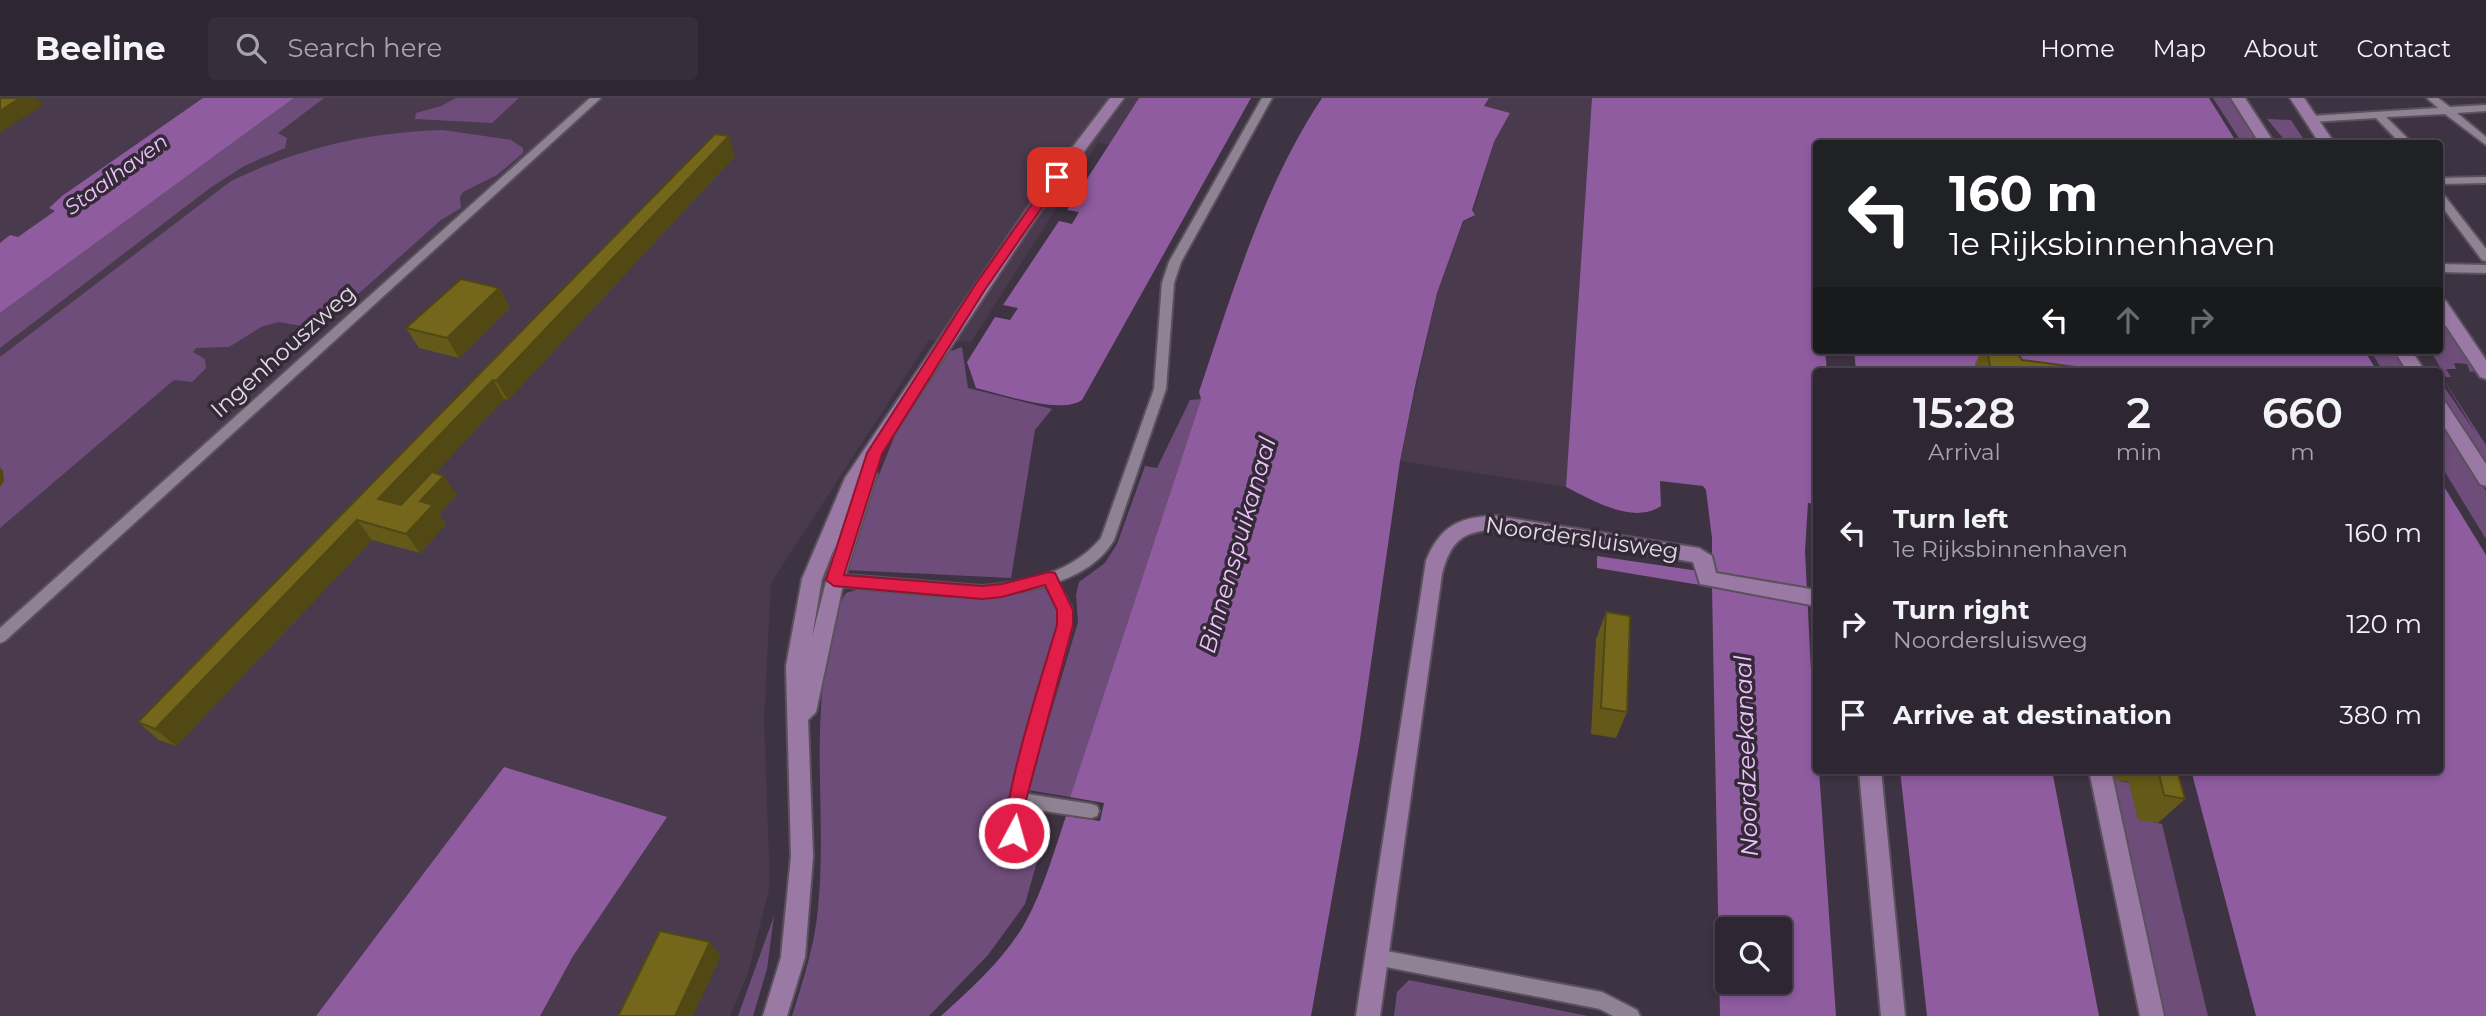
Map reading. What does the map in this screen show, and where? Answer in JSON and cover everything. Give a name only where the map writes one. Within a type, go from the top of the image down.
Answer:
[{"type":"street","name":"Ingenhouszweg","points":[[0,636],[596,98]]},
{"type":"street","points":[[775,1016],[793,957],[802,856],[796,666],[813,579],[852,483],[992,270],[1117,98]]},
{"type":"street","points":[[813,579],[982,592],[1002,591],[1049,578],[1086,564],[1098,555],[1107,540],[1160,389],[1168,283],[1175,262],[1267,98]]},
{"type":"street","points":[[2238,98],[2265,140]]},
{"type":"street","points":[[2297,98],[2325,140]]},
{"type":"street","points":[[2432,98],[2486,142]]},
{"type":"street","points":[[2311,119],[2380,117],[2486,108]]},
{"type":"street","points":[[2380,117],[2404,140]]},
{"type":"street","points":[[2443,181],[2486,180]]},
{"type":"street","points":[[2443,201],[2486,257]]},
{"type":"street","points":[[2443,268],[2486,269]]},
{"type":"street","points":[[2443,309],[2484,368]]},
{"type":"street","points":[[2443,412],[2486,479]]},
{"type":"street","points":[[799,741],[834,580],[874,453]]},
{"type":"street","name":"Noordersluisweg","points":[[1376,957],[1432,574],[1441,544],[1460,528],[1496,523],[1699,555],[1705,561],[1707,579],[1813,596]]},
{"type":"street","points":[[1014,833],[1017,800],[1065,625],[1065,610],[1049,578]]},
{"type":"street","points":[[1870,774],[1893,1016]]},
{"type":"street","points":[[2101,774],[2152,1016]]},
{"type":"street","points":[[1017,800],[1091,811]]},
{"type":"street","points":[[1368,1016],[1376,957],[1602,1001],[1631,1016]]},
{"type":"shaded area","points":[[0,98],[1157,98],[1125,147],[1098,143],[971,342],[929,340],[771,583],[764,719],[770,885],[748,973],[730,1016],[0,1016]]},
{"type":"shaded area","points":[[294,98],[324,98],[278,133],[287,138],[285,148],[244,166],[210,188],[0,348],[0,313]]},
{"type":"shaded area","points":[[456,98],[519,98],[492,123],[415,119],[416,113],[441,106]]},
{"type":"shaded area","points":[[1489,98],[1594,98],[1566,487],[1400,461],[1437,293],[1464,221],[1471,219],[1494,142],[1510,114],[1484,106]]},
{"type":"shaded area","points":[[2213,98],[2233,98],[2260,140],[2240,140]]},
{"type":"shaded area","points":[[2267,119],[2291,120],[2304,140],[2284,140]]},
{"type":"shaded area","points":[[443,130],[511,140],[523,148],[523,153],[497,175],[463,192],[460,197],[461,208],[441,220],[319,329],[279,322],[261,327],[229,347],[196,348],[193,352],[205,359],[206,368],[192,382],[174,380],[0,528],[0,357],[231,181],[282,159],[334,144],[388,134]]},
{"type":"shaded area","points":[[2443,323],[2479,371],[2470,372],[2467,364],[2454,363],[2456,369],[2446,369],[2451,377],[2446,377],[2432,354],[2443,354]]},
{"type":"shaded area","points":[[962,347],[968,388],[1052,409],[1035,430],[1011,578],[846,570],[858,527],[897,430],[948,352]]},
{"type":"shaded area","points":[[2372,354],[2397,354],[2406,368],[2381,368]]},
{"type":"shaded area","points":[[2443,379],[2486,445],[2486,470],[2443,404],[2443,385],[2476,433]]},
{"type":"shaded area","points":[[1201,399],[1070,797],[1028,790],[1078,622],[1076,595],[1079,582],[1105,563],[1117,544],[1145,466],[1157,468],[1190,400]]},
{"type":"shaded area","points":[[2443,424],[2486,491],[2486,539],[2443,469]]},
{"type":"shaded area","points":[[1046,588],[1059,607],[1058,630],[1007,814],[1006,840],[1023,847],[1041,818],[1048,823],[1025,904],[988,955],[929,1016],[792,1016],[808,962],[816,922],[820,875],[820,742],[824,676],[836,617],[846,593],[860,589],[993,597]]},
{"type":"shaded area","points":[[2112,774],[2118,775],[2120,781],[2130,783],[2138,819],[2162,824],[2208,1016],[2163,1016]]},
{"type":"shaded area","points":[[774,916],[767,969],[753,1016],[738,1016]]},
{"type":"shaded area","points":[[1409,980],[1588,1016],[1394,1016],[1397,992]]},
{"type":"water","name":"Staalhaven","points":[[203,98],[294,98],[0,313],[0,243],[10,235],[18,237],[55,211],[49,208],[62,196]]},
{"type":"water","points":[[1139,98],[1251,98],[1082,400],[1072,404],[1046,404],[976,388],[967,362],[995,317],[1010,320],[1018,308],[1003,305],[1059,221],[1072,224],[1079,212],[1067,210]]},
{"type":"water","name":"Binnenspuikanaal","points":[[1322,98],[1489,98],[1484,106],[1510,113],[1494,142],[1472,210],[1475,215],[1463,221],[1437,293],[1416,382],[1400,461],[1360,740],[1311,1016],[941,1016],[998,961],[1017,936],[1043,884],[1066,816],[1100,821],[1104,803],[1070,797],[1201,399],[1199,392],[1237,278],[1283,167]]},
{"type":"water","name":"Noordzeekanaal","points":[[1592,98],[2209,98],[2235,140],[1813,140],[1813,354],[1825,354],[1827,368],[1813,368],[1813,504],[1808,503],[1805,551],[1813,710],[1813,774],[1819,774],[1836,1016],[1720,1016],[1720,994],[1792,994],[1792,917],[1718,917],[1712,587],[1597,568],[1597,556],[1712,573],[1712,538],[1706,490],[1703,486],[1660,481],[1661,506],[1638,513],[1613,508],[1566,487]]},
{"type":"water","points":[[1854,354],[2366,354],[2375,368],[1856,368]]},
{"type":"water","points":[[2443,485],[2486,555],[2486,1016],[2256,1016],[2192,774],[2443,774]]},
{"type":"water","points":[[504,767],[667,817],[573,956],[540,1016],[316,1016]]},
{"type":"water","points":[[1900,774],[2053,774],[2099,1016],[1927,1016]]},
{"type":"building","points":[[0,98],[20,98],[0,111]]},
{"type":"building","points":[[715,134],[729,136],[496,381],[493,380],[378,499],[401,505],[432,472],[444,476],[420,501],[433,505],[406,534],[357,520],[155,729],[138,722]]},
{"type":"building","points":[[461,279],[499,288],[447,338],[406,328]]},
{"type":"building","points":[[1988,354],[2018,354],[2022,360],[2083,368],[1990,368]]},
{"type":"building","points":[[1606,612],[1630,616],[1627,712],[1601,708]]},
{"type":"building","points":[[2159,774],[2178,774],[2185,799],[2164,795]]},
{"type":"building","points":[[660,931],[710,942],[675,1016],[618,1016]]},
{"type":"route","points":[[1014,833],[1017,800],[1065,625],[1065,610],[1049,578],[1002,591],[982,592],[834,580],[874,453],[980,288],[1057,177]]}]
